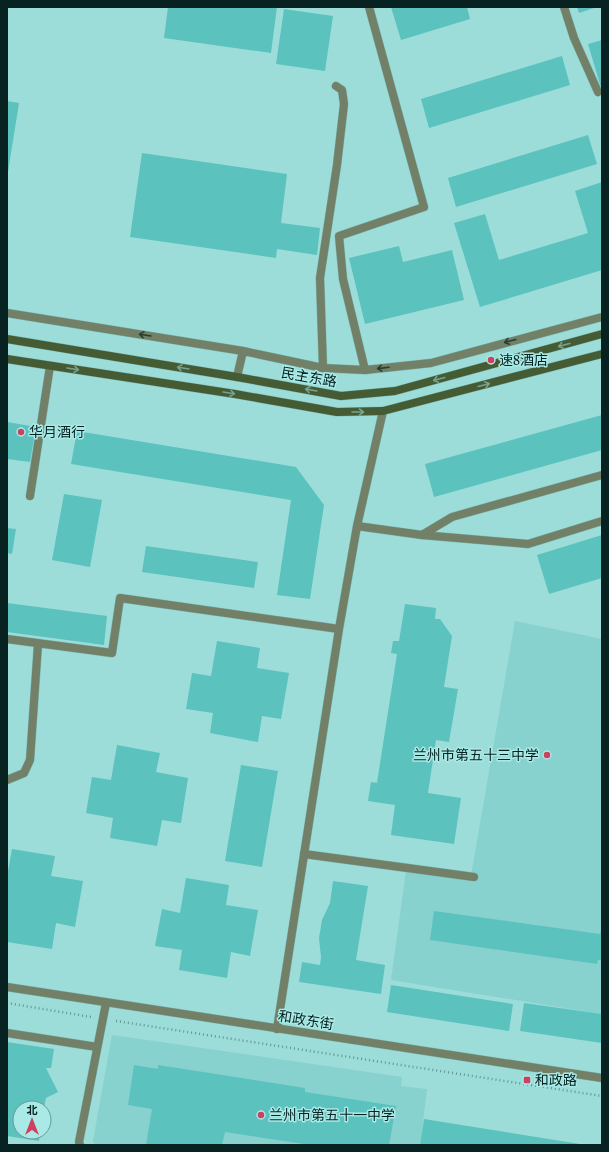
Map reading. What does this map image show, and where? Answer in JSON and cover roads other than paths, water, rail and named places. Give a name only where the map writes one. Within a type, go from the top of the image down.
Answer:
[{"type":"main road","name":"民主东路","points":[[7,339],[238,377],[341,396],[395,391],[602,334]]},
{"type":"main road","points":[[7,359],[235,394],[337,412],[382,412],[602,354]]},
{"type":"street","points":[[365,370],[344,279],[339,236],[424,207],[369,7]]},
{"type":"street","points":[[564,7],[574,38],[598,92]]},
{"type":"street","points":[[323,368],[320,278],[337,164],[344,104],[342,90],[336,86]]},
{"type":"street","name":"民主东路","points":[[7,313],[243,351],[323,368],[365,370],[430,362],[602,317]]},
{"type":"street","points":[[238,377],[243,351]]},
{"type":"street","points":[[30,496],[50,366]]},
{"type":"street","points":[[278,1029],[339,629],[357,526],[382,412]]},
{"type":"street","points":[[422,535],[452,517],[602,475]]},
{"type":"street","points":[[357,526],[422,535],[528,544],[602,521]]},
{"type":"street","points":[[7,639],[112,653],[120,598],[339,629]]},
{"type":"street","points":[[7,780],[24,773],[30,760],[38,644]]},
{"type":"street","points":[[304,854],[474,877]]},
{"type":"street","name":"和政东街","points":[[7,988],[602,1078]]},
{"type":"street","points":[[80,1145],[79,1142],[106,1002]]},
{"type":"street","points":[[7,1033],[97,1047]]},
{"type":"place","name":"速8酒店","points":[[491,360]]},
{"type":"place","name":"华月酒行","points":[[21,432]]},
{"type":"place","name":"兰州市第五十三中学","points":[[547,755]]},
{"type":"place","name":"和政路","points":[[527,1080]]},
{"type":"place","name":"兰州市第五十一中学","points":[[261,1115]]}]
